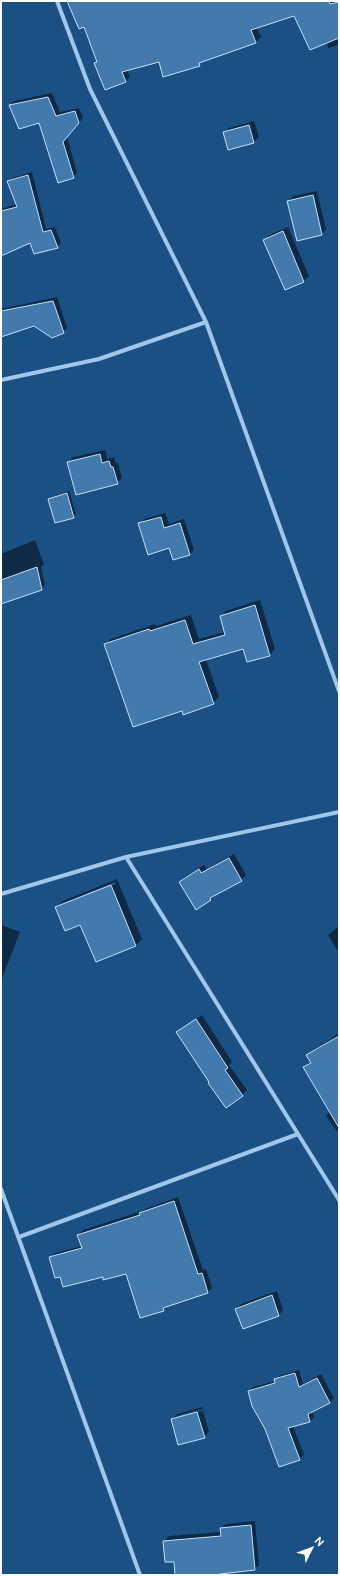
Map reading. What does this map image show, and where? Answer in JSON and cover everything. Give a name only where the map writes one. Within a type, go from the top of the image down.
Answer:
[{"type":"street","points":[[57,1],[90,89],[206,322],[339,691]]},
{"type":"street","points":[[1,380],[98,359],[206,322]]},
{"type":"street","points":[[1,894],[126,857],[339,812]]},
{"type":"street","points":[[126,857],[339,1200]]},
{"type":"street","points":[[19,1237],[298,1134]]},
{"type":"street","points":[[1,1189],[140,1575]]},
{"type":"building","points":[[67,1],[329,1],[330,4],[339,2],[339,38],[310,50],[294,16],[251,30],[256,43],[199,63],[200,66],[163,77],[159,62],[122,72],[126,82],[105,90],[94,63],[97,62],[84,27],[79,29]]},
{"type":"building","points":[[48,97],[56,116],[75,111],[79,123],[63,142],[74,178],[58,183],[39,123],[19,129],[9,105]]},
{"type":"building","points":[[249,125],[254,143],[228,150],[223,132]]},
{"type":"building","points":[[28,175],[43,232],[51,230],[58,248],[34,254],[30,243],[1,256],[1,211],[17,207],[7,181]]},
{"type":"building","points":[[313,195],[322,235],[297,241],[287,201]]},
{"type":"building","points":[[283,231],[304,282],[285,290],[263,240]]},
{"type":"building","points":[[53,301],[64,333],[52,338],[34,326],[1,337],[1,311]]},
{"type":"building","points":[[100,454],[102,463],[109,461],[111,467],[113,467],[118,484],[76,495],[67,462]]},
{"type":"building","points":[[67,493],[74,518],[55,523],[48,499]]},
{"type":"building","points":[[161,517],[164,528],[180,523],[190,555],[173,560],[169,548],[148,555],[138,523]]},
{"type":"building","points":[[37,567],[42,590],[1,604],[1,580]]},
{"type":"building","points":[[255,605],[270,656],[247,662],[243,649],[199,662],[214,704],[183,715],[182,711],[133,727],[104,644],[149,629],[150,631],[185,620],[193,644],[225,635],[220,616]]},
{"type":"building","points":[[229,858],[242,881],[210,898],[211,900],[196,910],[179,882],[199,869],[201,873]]},
{"type":"building","points":[[111,885],[136,946],[96,962],[80,925],[65,931],[55,907]]},
{"type":"building","points":[[196,1019],[228,1068],[225,1070],[243,1096],[226,1108],[208,1083],[209,1082],[176,1032]]},
{"type":"building","points":[[339,1036],[339,1128],[303,1067],[311,1063],[306,1055]]},
{"type":"building","points":[[174,1201],[198,1274],[202,1273],[208,1293],[163,1308],[164,1311],[140,1318],[126,1274],[103,1280],[103,1277],[63,1287],[60,1277],[55,1278],[49,1257],[82,1248],[77,1235],[140,1215],[139,1213]]},
{"type":"building","points":[[272,1295],[279,1316],[243,1329],[235,1309]]},
{"type":"building","points":[[295,1373],[299,1387],[317,1378],[330,1403],[308,1414],[310,1422],[288,1428],[300,1460],[279,1467],[265,1429],[252,1406],[248,1391],[275,1383],[274,1379]]},
{"type":"building","points":[[197,1412],[205,1438],[178,1445],[171,1419]]},
{"type":"building","points":[[251,1525],[255,1570],[220,1574],[221,1575],[175,1575],[174,1562],[165,1562],[163,1541],[221,1536],[220,1528]]}]
